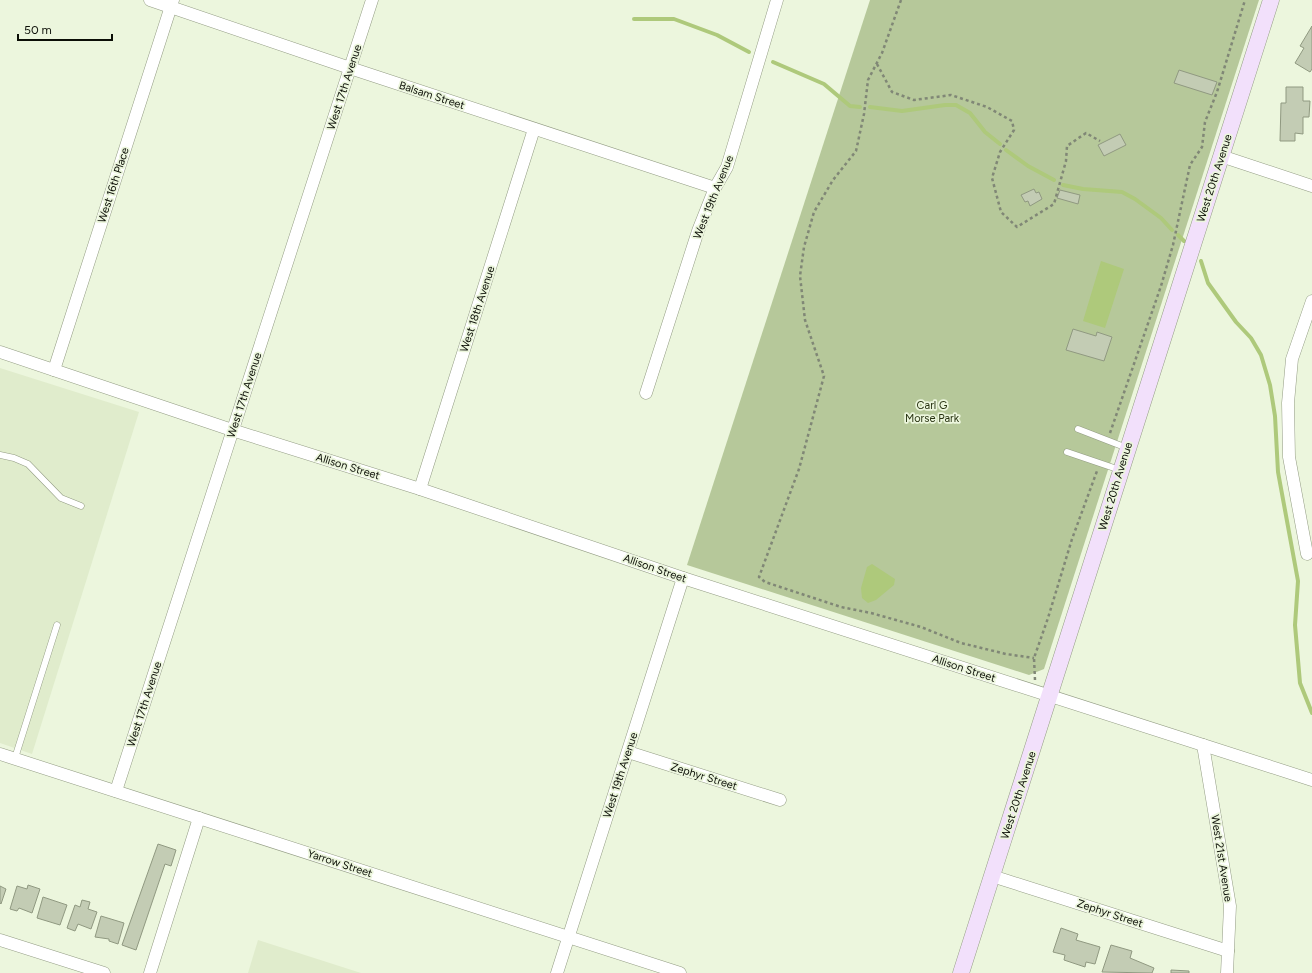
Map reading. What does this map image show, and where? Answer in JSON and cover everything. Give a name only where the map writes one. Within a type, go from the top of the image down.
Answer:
[{"type":"street","name":"Balsam Street","points":[[150,0],[171,3],[350,68],[715,188]]},
{"type":"street","name":"West 17th Avenue","points":[[116,791],[372,0]]},
{"type":"street","name":"West 19th Avenue","points":[[646,393],[698,231],[715,188],[727,168],[777,0]]},
{"type":"street","name":"West 20th Avenue","points":[[961,973],[992,876],[1042,693],[1120,470],[1271,0]]},
{"type":"street","name":"West 16th Place","points":[[54,370],[171,3]]},
{"type":"street","name":"West 18th Avenue","points":[[420,489],[534,129]]},
{"type":"street","points":[[1221,156],[1312,186]]},
{"type":"street","points":[[1307,554],[1289,457],[1288,403],[1292,359],[1312,301]]},
{"type":"street","name":"Allison Street","points":[[0,352],[232,430],[420,489],[683,578],[1312,780]]},
{"type":"street","name":"West 19th Avenue","points":[[557,973],[683,578]]},
{"type":"street","name":"West 21st Avenue","points":[[1203,745],[1230,906],[1227,973]]},
{"type":"street","name":"Zephyr Street","points":[[628,752],[780,800]]},
{"type":"street","name":"Yarrow Street","points":[[0,754],[680,973]]},
{"type":"street","points":[[150,973],[199,818]]},
{"type":"street","name":"Zephyr Street","points":[[992,876],[1228,951]]},
{"type":"street","points":[[0,940],[104,973]]},
{"type":"lane","points":[[1078,429],[1127,448]]},
{"type":"lane","points":[[1067,452],[1120,470]]},
{"type":"lane","points":[[0,455],[14,458],[28,464],[61,498],[81,506]]},
{"type":"lane","points":[[15,758],[56,625]]},
{"type":"path","points":[[901,0],[877,63],[868,80],[864,114],[856,151],[833,180],[814,212],[804,247],[800,276],[805,320],[824,376],[799,469],[759,577],[766,582],[841,608],[871,613],[921,627],[961,643],[1006,654],[1034,658]]},
{"type":"path","points":[[1108,440],[1161,286],[1178,223],[1190,165],[1202,147],[1205,122],[1217,92],[1245,0]]},
{"type":"path","points":[[877,63],[892,92],[914,100],[951,95],[988,107],[1012,122],[1014,130],[1000,152],[992,178],[1001,212],[1017,227],[1054,204],[1066,161],[1066,146],[1086,133],[1100,141]]},
{"type":"path","points":[[1042,693],[1034,658],[1072,539],[1100,463]]},
{"type":"shaded area","points":[[1101,261],[1124,269],[1105,328],[1083,321]]},
{"type":"shaded area","points":[[0,368],[139,412],[32,754],[0,743]]},
{"type":"shaded area","points":[[872,564],[895,579],[894,585],[876,600],[868,603],[862,598],[861,588],[867,567]]},
{"type":"shaded area","points":[[258,940],[361,973],[248,973]]},
{"type":"green space","name":"Carl G Morse Park","points":[[870,0],[1259,0],[1044,669],[1029,675],[687,565]]},
{"type":"building","points":[[1312,26],[1312,69],[1310,72],[1295,63],[1304,48],[1300,46]]},
{"type":"building","points":[[1179,70],[1217,82],[1212,95],[1174,83]]},
{"type":"building","points":[[1286,87],[1303,87],[1303,101],[1310,101],[1309,117],[1303,117],[1303,134],[1295,133],[1295,141],[1280,141],[1281,103],[1286,103]]},
{"type":"building","points":[[1120,134],[1126,145],[1104,156],[1098,145]]},
{"type":"building","points":[[1034,189],[1036,193],[1039,192],[1042,199],[1030,206],[1028,201],[1025,202],[1021,195]]},
{"type":"building","points":[[1060,190],[1080,195],[1078,204],[1057,198]]},
{"type":"building","points":[[1073,329],[1096,336],[1097,332],[1112,337],[1104,361],[1066,350]]},
{"type":"building","points":[[158,844],[176,850],[171,866],[165,864],[136,950],[122,945]]},
{"type":"building","points":[[28,885],[40,889],[32,913],[19,908],[17,911],[10,909],[17,886],[27,889]]},
{"type":"building","points":[[0,886],[6,889],[1,904],[0,903]]},
{"type":"building","points":[[43,897],[67,905],[60,925],[37,918]]},
{"type":"building","points":[[82,900],[90,902],[88,909],[97,912],[91,929],[78,924],[75,931],[67,928],[75,905],[80,907]]},
{"type":"building","points":[[101,916],[124,923],[118,944],[109,941],[109,939],[95,937]]},
{"type":"building","points":[[1061,928],[1078,934],[1076,940],[1100,947],[1095,964],[1086,962],[1085,967],[1064,960],[1065,955],[1053,952]]},
{"type":"building","points":[[1111,945],[1132,951],[1130,958],[1154,968],[1152,973],[1102,972]]},
{"type":"building","points":[[1171,970],[1189,971],[1189,973],[1171,973]]},
{"type":"waterway","points":[[634,19],[674,19],[717,35],[749,52]]},
{"type":"waterway","points":[[773,62],[824,84],[850,106],[860,107]]},
{"type":"waterway","points":[[870,107],[902,111],[945,105],[956,105],[970,113],[985,132],[1000,144]]},
{"type":"waterway","points":[[1006,150],[1028,166],[1054,180]]},
{"type":"waterway","points":[[1063,185],[1083,189],[1122,192],[1135,199],[1161,218],[1172,230]]},
{"type":"waterway","points":[[1178,235],[1184,241]]},
{"type":"waterway","points":[[1201,261],[1208,283],[1236,322],[1251,338],[1261,355],[1270,385],[1275,416],[1278,472],[1298,581],[1295,625],[1300,683],[1312,713]]}]
